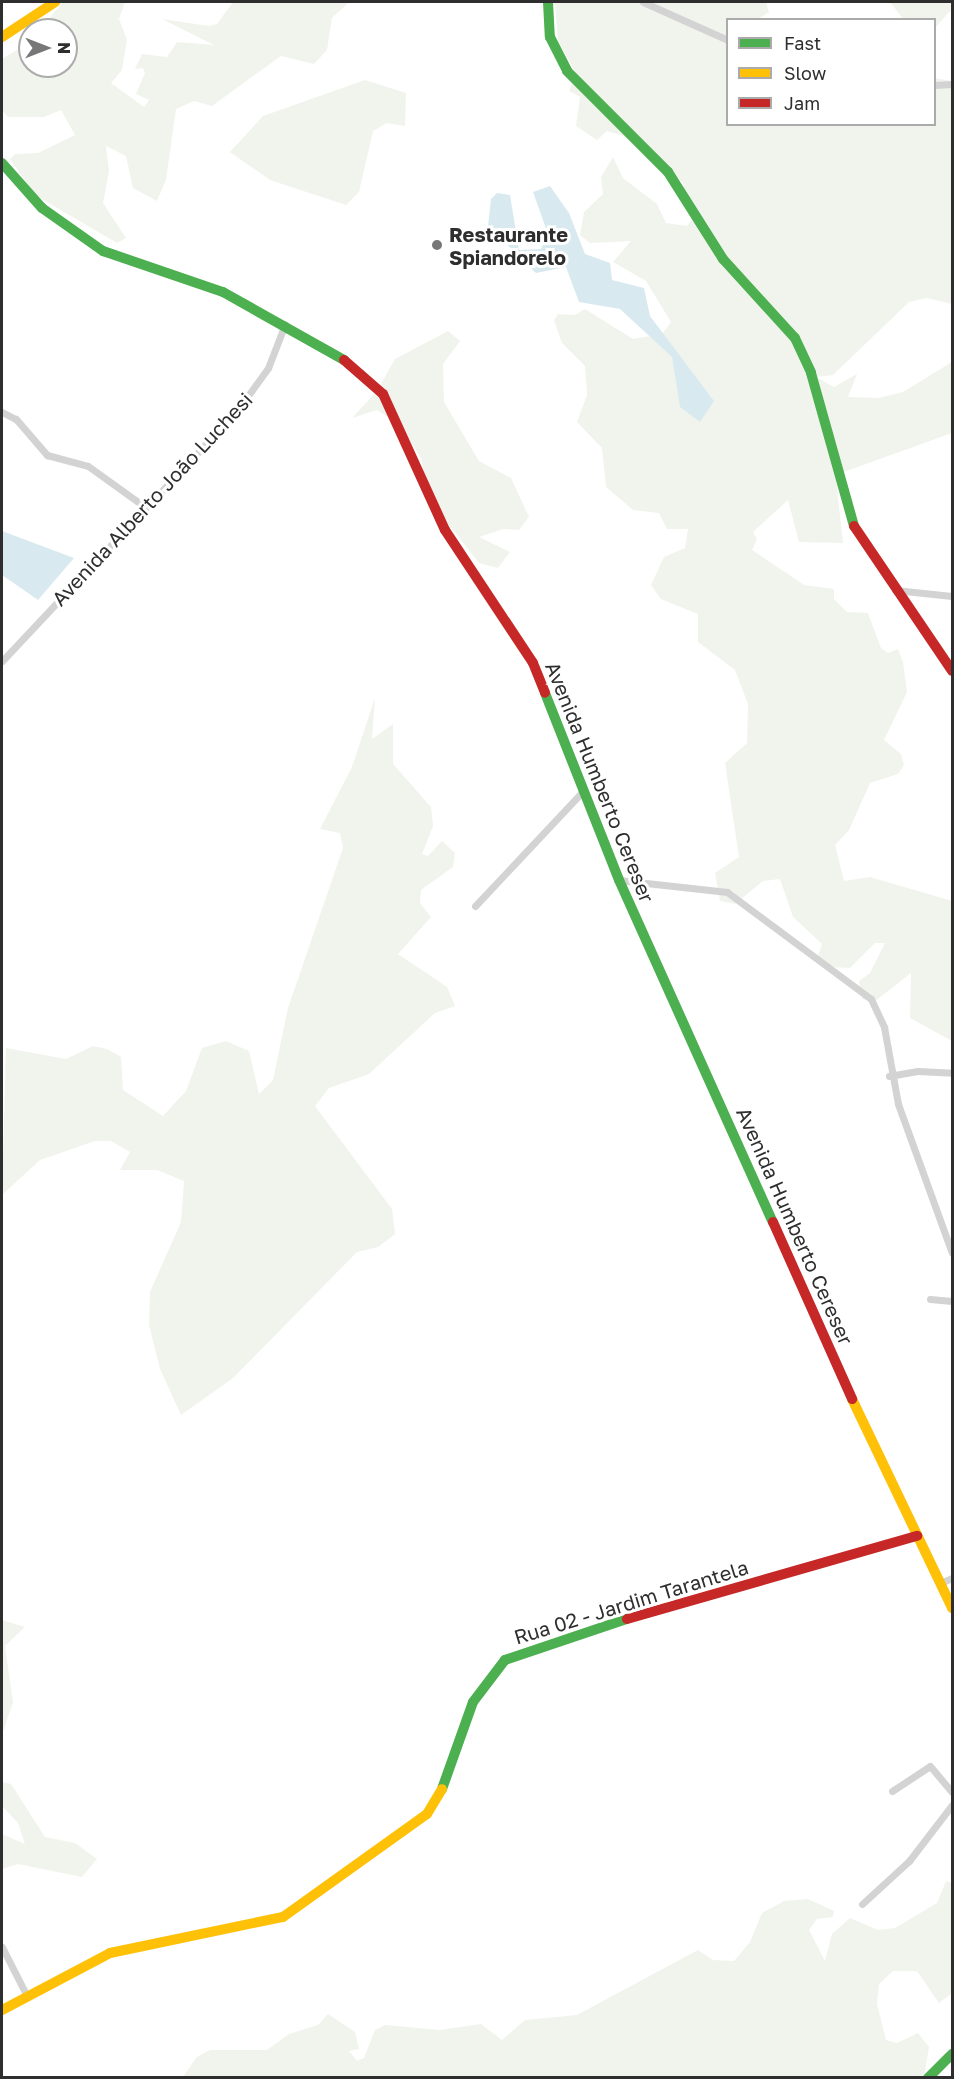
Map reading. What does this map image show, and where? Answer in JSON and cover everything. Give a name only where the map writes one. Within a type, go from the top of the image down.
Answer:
[{"type":"main road","points":[[2,37],[55,2]]},
{"type":"main road","points":[[548,2],[550,37],[567,71],[668,172],[723,259],[795,338],[818,396],[844,503],[894,590],[952,671]]},
{"type":"main road","name":"Avenida Humberto Cereser","points":[[2,162],[42,208],[103,251],[223,292],[285,324],[357,369],[398,417],[446,530],[533,663],[619,880],[917,1536],[952,1608]]},
{"type":"main road","name":"Rua 02 - Jardim Tarantela","points":[[27,1996],[110,1953],[268,1923],[293,1910],[427,1814],[452,1772],[473,1702],[505,1660],[534,1646],[917,1536]]},
{"type":"main road","points":[[2,2010],[27,1996]]},
{"type":"main road","points":[[928,2078],[952,2054]]},
{"type":"street","points":[[644,2],[726,39]]},
{"type":"street","points":[[936,85],[952,84]]},
{"type":"street","name":"Avenida Alberto João Luchesi","points":[[2,661],[237,411],[268,368],[285,324]]},
{"type":"street","points":[[2,412],[16,419],[47,455],[88,466],[145,507]]},
{"type":"street","points":[[894,590],[952,596]]},
{"type":"street","points":[[475,906],[583,791]]},
{"type":"street","points":[[619,880],[712,887],[753,908],[804,953],[871,999],[884,1027],[889,1076],[952,1253]]},
{"type":"street","points":[[889,1076],[918,1071],[952,1073]]},
{"type":"street","points":[[930,1299],[952,1301]]},
{"type":"street","points":[[940,1583],[952,1578]]},
{"type":"street","points":[[892,1791],[930,1766],[952,1792]]},
{"type":"street","points":[[862,1904],[909,1861],[952,1805]]},
{"type":"street","points":[[2,1947],[27,1996]]},
{"type":"shaded area","points":[[63,2],[125,2],[119,19],[127,40],[122,70],[111,83],[144,107],[149,100],[136,94],[145,73],[143,68],[135,69],[142,54],[167,57],[177,42],[214,45],[162,19],[209,26],[217,24],[233,2],[349,2],[332,18],[327,50],[314,64],[281,56],[212,106],[194,101],[176,109],[166,180],[157,201],[133,188],[126,156],[106,146],[109,171],[103,203],[126,238],[117,243],[35,195],[10,159],[15,154],[38,153],[75,135],[61,110],[44,117],[8,117],[2,110],[2,59],[18,49],[18,78],[78,78],[78,18],[49,18]]},
{"type":"shaded area","points":[[555,2],[766,2],[769,12],[760,18],[726,18],[726,126],[936,126],[936,78],[952,81],[952,304],[927,298],[909,302],[833,375],[816,377],[834,387],[857,374],[848,397],[879,398],[903,392],[952,362],[952,433],[841,473],[837,489],[843,543],[799,542],[788,500],[753,532],[757,539],[752,550],[804,585],[834,589],[834,599],[847,612],[868,613],[881,648],[888,653],[898,649],[903,662],[907,692],[884,740],[901,754],[904,765],[898,774],[870,783],[849,830],[835,845],[844,881],[870,877],[952,901],[952,1041],[910,1018],[911,973],[874,1002],[862,999],[859,981],[870,973],[885,943],[875,943],[850,968],[829,967],[817,959],[822,944],[793,917],[780,879],[763,881],[735,904],[720,901],[715,873],[739,857],[725,763],[747,743],[748,704],[735,670],[698,642],[698,614],[661,599],[651,585],[664,557],[685,548],[688,529],[667,529],[659,513],[633,510],[606,487],[602,448],[577,422],[587,395],[585,366],[562,343],[554,320],[558,314],[575,315],[585,309],[633,339],[662,334],[671,322],[646,281],[613,262],[631,241],[590,243],[580,235],[584,212],[603,194],[601,177],[613,157],[623,178],[657,204],[666,223],[687,226],[692,220],[683,183],[643,142],[607,131],[597,140],[576,126],[580,97],[569,91],[576,73],[558,41]]},
{"type":"shaded area","points":[[890,2],[952,2],[952,9],[936,27],[936,18],[902,18]]},
{"type":"shaded area","points":[[365,80],[406,93],[405,126],[387,123],[373,131],[359,192],[346,205],[270,180],[230,152],[263,116]]},
{"type":"shaded area","points":[[550,186],[569,213],[585,254],[610,263],[612,280],[644,288],[650,316],[714,401],[700,422],[680,407],[672,357],[620,309],[579,302],[566,267],[536,273],[488,226],[491,199],[497,193],[510,195],[519,250],[541,249],[548,234],[533,192]]},
{"type":"shaded area","points":[[448,331],[460,341],[443,364],[444,402],[479,461],[511,478],[529,517],[519,530],[503,529],[479,537],[510,552],[498,568],[479,563],[429,500],[421,458],[400,425],[377,410],[352,418],[377,391],[395,359]]},
{"type":"shaded area","points":[[2,531],[74,558],[38,600],[2,575]]},
{"type":"shaded area","points":[[375,698],[372,739],[393,724],[393,764],[431,807],[433,826],[422,854],[428,856],[442,841],[455,853],[453,867],[421,890],[420,903],[431,917],[398,954],[447,987],[455,1006],[435,1013],[369,1074],[329,1088],[315,1106],[392,1209],[395,1234],[378,1247],[357,1252],[233,1378],[181,1415],[160,1369],[149,1325],[150,1292],[181,1222],[184,1181],[157,1170],[120,1170],[130,1152],[111,1141],[95,1141],[40,1160],[2,1195],[6,1048],[66,1059],[93,1046],[107,1049],[121,1057],[123,1090],[163,1116],[186,1091],[202,1048],[226,1041],[249,1051],[259,1094],[273,1080],[288,1008],[343,848],[340,833],[320,829],[352,767]]},
{"type":"shaded area","points":[[2,1620],[25,1627],[5,1646],[13,1702],[2,1735]]},
{"type":"shaded area","points":[[2,1782],[11,1784],[45,1837],[75,1843],[97,1859],[82,1877],[18,1864],[2,1869],[2,1834],[25,1844],[18,1823],[2,1806]]},
{"type":"shaded area","points":[[946,1881],[952,1883],[952,1993],[939,2003],[917,1971],[893,1971],[879,1984],[877,2004],[886,2040],[897,2043],[918,2033],[929,2047],[924,2077],[182,2078],[197,2057],[210,2050],[267,2050],[289,2034],[318,2025],[328,2014],[355,2032],[359,2049],[349,2051],[357,2061],[364,2058],[375,2030],[385,2025],[439,2030],[481,2024],[502,2040],[525,2020],[577,2015],[698,1950],[713,1960],[734,1961],[750,1942],[762,1913],[784,1901],[808,1899],[834,1911],[833,1917],[817,1919],[809,1930],[825,1961],[832,1934],[850,1918],[878,1930],[895,1928],[937,1903]]},
{"type":"traffic: fast","points":[[548,2],[550,37],[567,71],[668,172],[723,259],[795,338],[811,373],[854,526]]},
{"type":"traffic: fast","points":[[2,163],[42,208],[103,251],[223,292],[344,360]]},
{"type":"traffic: fast","points":[[545,693],[619,880],[773,1222]]},
{"type":"traffic: fast","points":[[442,1789],[473,1702],[505,1660],[627,1619]]},
{"type":"traffic: fast","points":[[928,2078],[952,2054]]},
{"type":"traffic: slow","points":[[2,37],[55,2]]},
{"type":"traffic: slow","points":[[852,1399],[952,1608]]},
{"type":"traffic: slow","points":[[2,2010],[110,1953],[283,1917],[427,1814],[442,1789]]},
{"type":"traffic: jam","points":[[344,360],[383,394],[445,530],[533,663],[545,693]]},
{"type":"traffic: jam","points":[[854,526],[952,671]]},
{"type":"traffic: jam","points":[[773,1222],[852,1399]]},
{"type":"traffic: jam","points":[[627,1619],[917,1536]]},
{"type":"place","name":"Restaurante Spiandorelo","points":[[437,245]]}]
